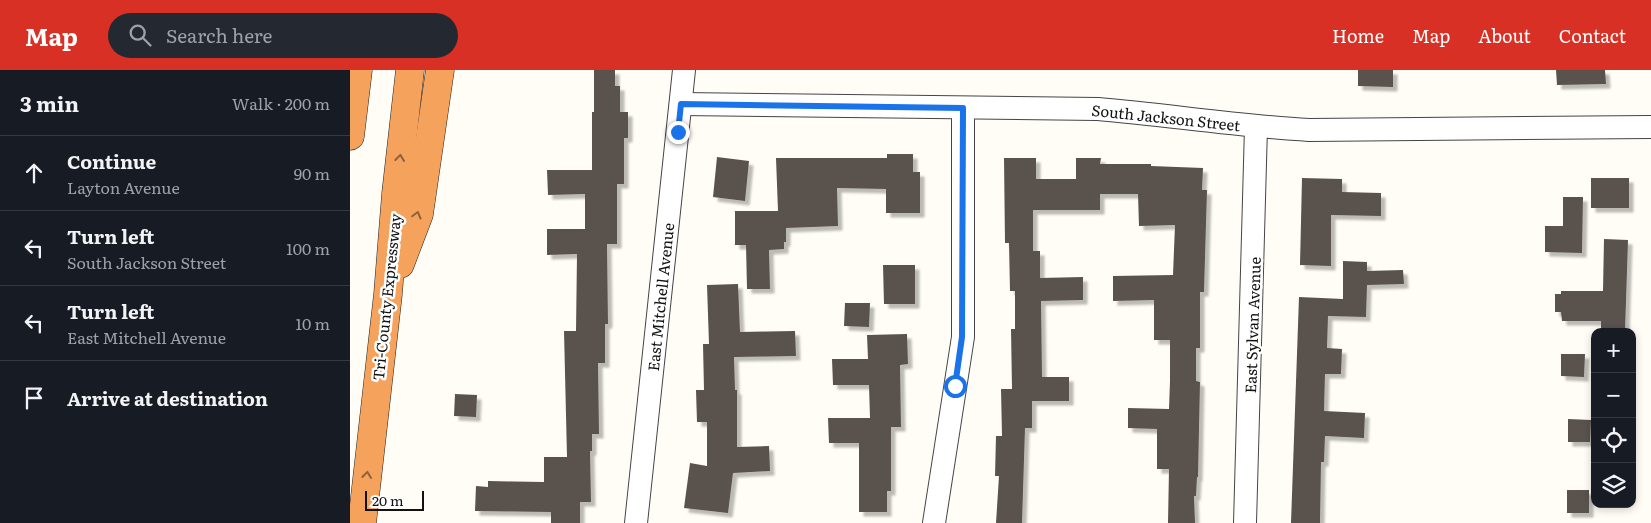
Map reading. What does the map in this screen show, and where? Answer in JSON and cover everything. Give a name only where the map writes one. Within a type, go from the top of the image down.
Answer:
[{"type":"highway","points":[[350,136],[358,70]]},
{"type":"highway","name":"Tri-County Expressway","points":[[362,523],[388,294],[396,194],[410,70]]},
{"type":"highway","points":[[388,294],[419,214],[440,70]]},
{"type":"street","name":"East Mitchell Avenue","points":[[636,523],[684,70]]},
{"type":"street","name":"South Jackson Street","points":[[681,104],[1098,109],[1256,127],[1309,130],[1651,127]]},
{"type":"street","points":[[934,523],[962,337],[963,108]]},
{"type":"street","name":"East Sylvan Avenue","points":[[1245,523],[1256,127]]},
{"type":"building","points":[[594,70],[615,70],[615,86],[620,86],[620,112],[628,112],[628,138],[624,138],[624,184],[617,184],[617,244],[607,244],[608,324],[605,324],[605,363],[598,363],[599,434],[592,434],[592,451],[590,451],[591,502],[580,502],[580,523],[551,523],[551,512],[475,511],[476,486],[488,487],[488,481],[544,482],[544,457],[567,457],[564,331],[576,331],[577,254],[547,255],[547,229],[585,229],[585,194],[548,195],[547,170],[592,170]]},
{"type":"building","points":[[1358,70],[1393,70],[1393,87],[1358,86]]},
{"type":"building","points":[[1556,70],[1605,70],[1606,84],[1557,85]]},
{"type":"building","points":[[887,154],[913,154],[913,172],[920,172],[920,213],[886,213],[886,189],[837,188],[838,226],[786,228],[784,249],[769,250],[770,289],[747,289],[746,245],[735,245],[735,211],[778,211],[776,158],[887,158]]},
{"type":"building","points":[[717,157],[749,161],[745,201],[713,197]]},
{"type":"building","points":[[1004,158],[1036,158],[1036,179],[1076,179],[1076,158],[1101,158],[1100,164],[1151,164],[1151,166],[1203,168],[1202,190],[1207,190],[1204,292],[1200,292],[1200,348],[1196,348],[1196,381],[1200,382],[1198,477],[1196,496],[1194,496],[1195,523],[1168,523],[1169,469],[1157,469],[1157,429],[1128,428],[1128,408],[1169,409],[1170,340],[1154,340],[1154,300],[1113,301],[1113,276],[1173,275],[1175,225],[1139,226],[1138,194],[1100,194],[1100,210],[1033,210],[1033,251],[1040,251],[1040,278],[1083,277],[1083,300],[1041,301],[1042,377],[1069,377],[1069,401],[1032,401],[1032,428],[1025,428],[1022,523],[996,523],[999,476],[995,476],[996,436],[1002,436],[1001,389],[1012,389],[1011,329],[1015,329],[1015,291],[1010,291],[1009,243],[1005,243]]},
{"type":"building","points":[[1302,178],[1342,179],[1342,192],[1381,193],[1381,216],[1331,215],[1331,266],[1300,265]]},
{"type":"building","points":[[1591,178],[1629,178],[1629,208],[1591,208]]},
{"type":"building","points":[[1563,197],[1583,197],[1582,253],[1545,252],[1545,226],[1563,226]]},
{"type":"building","points":[[1604,239],[1628,240],[1625,328],[1601,328],[1601,321],[1562,321],[1561,312],[1555,312],[1555,294],[1561,294],[1561,291],[1603,291]]},
{"type":"building","points":[[1343,261],[1367,262],[1367,271],[1403,270],[1404,284],[1367,285],[1366,317],[1328,316],[1327,348],[1342,349],[1341,374],[1325,374],[1324,411],[1365,413],[1364,438],[1325,436],[1324,462],[1321,462],[1320,523],[1291,523],[1299,297],[1343,299]]},
{"type":"building","points":[[883,265],[915,265],[915,304],[884,304]]},
{"type":"building","points":[[738,284],[740,332],[795,331],[796,356],[734,357],[735,390],[737,390],[737,447],[769,446],[770,471],[733,473],[728,513],[684,508],[690,463],[707,466],[707,422],[697,422],[696,390],[704,390],[703,344],[709,344],[707,285]]},
{"type":"building","points":[[845,303],[870,303],[869,327],[844,326]]},
{"type":"building","points":[[907,334],[908,364],[900,365],[901,427],[891,427],[891,491],[887,491],[887,512],[859,512],[859,443],[829,443],[828,418],[870,418],[869,385],[833,385],[832,359],[868,359],[867,335]]},
{"type":"building","points":[[1561,354],[1585,354],[1584,377],[1561,376]]},
{"type":"building","points":[[455,394],[477,395],[476,417],[454,416]]},
{"type":"building","points":[[1568,419],[1591,420],[1590,442],[1568,442]]},
{"type":"building","points":[[1567,490],[1589,490],[1589,513],[1567,513]]},
{"type":"route","points":[[678,132],[681,104],[963,108],[963,315],[955,386]]}]
